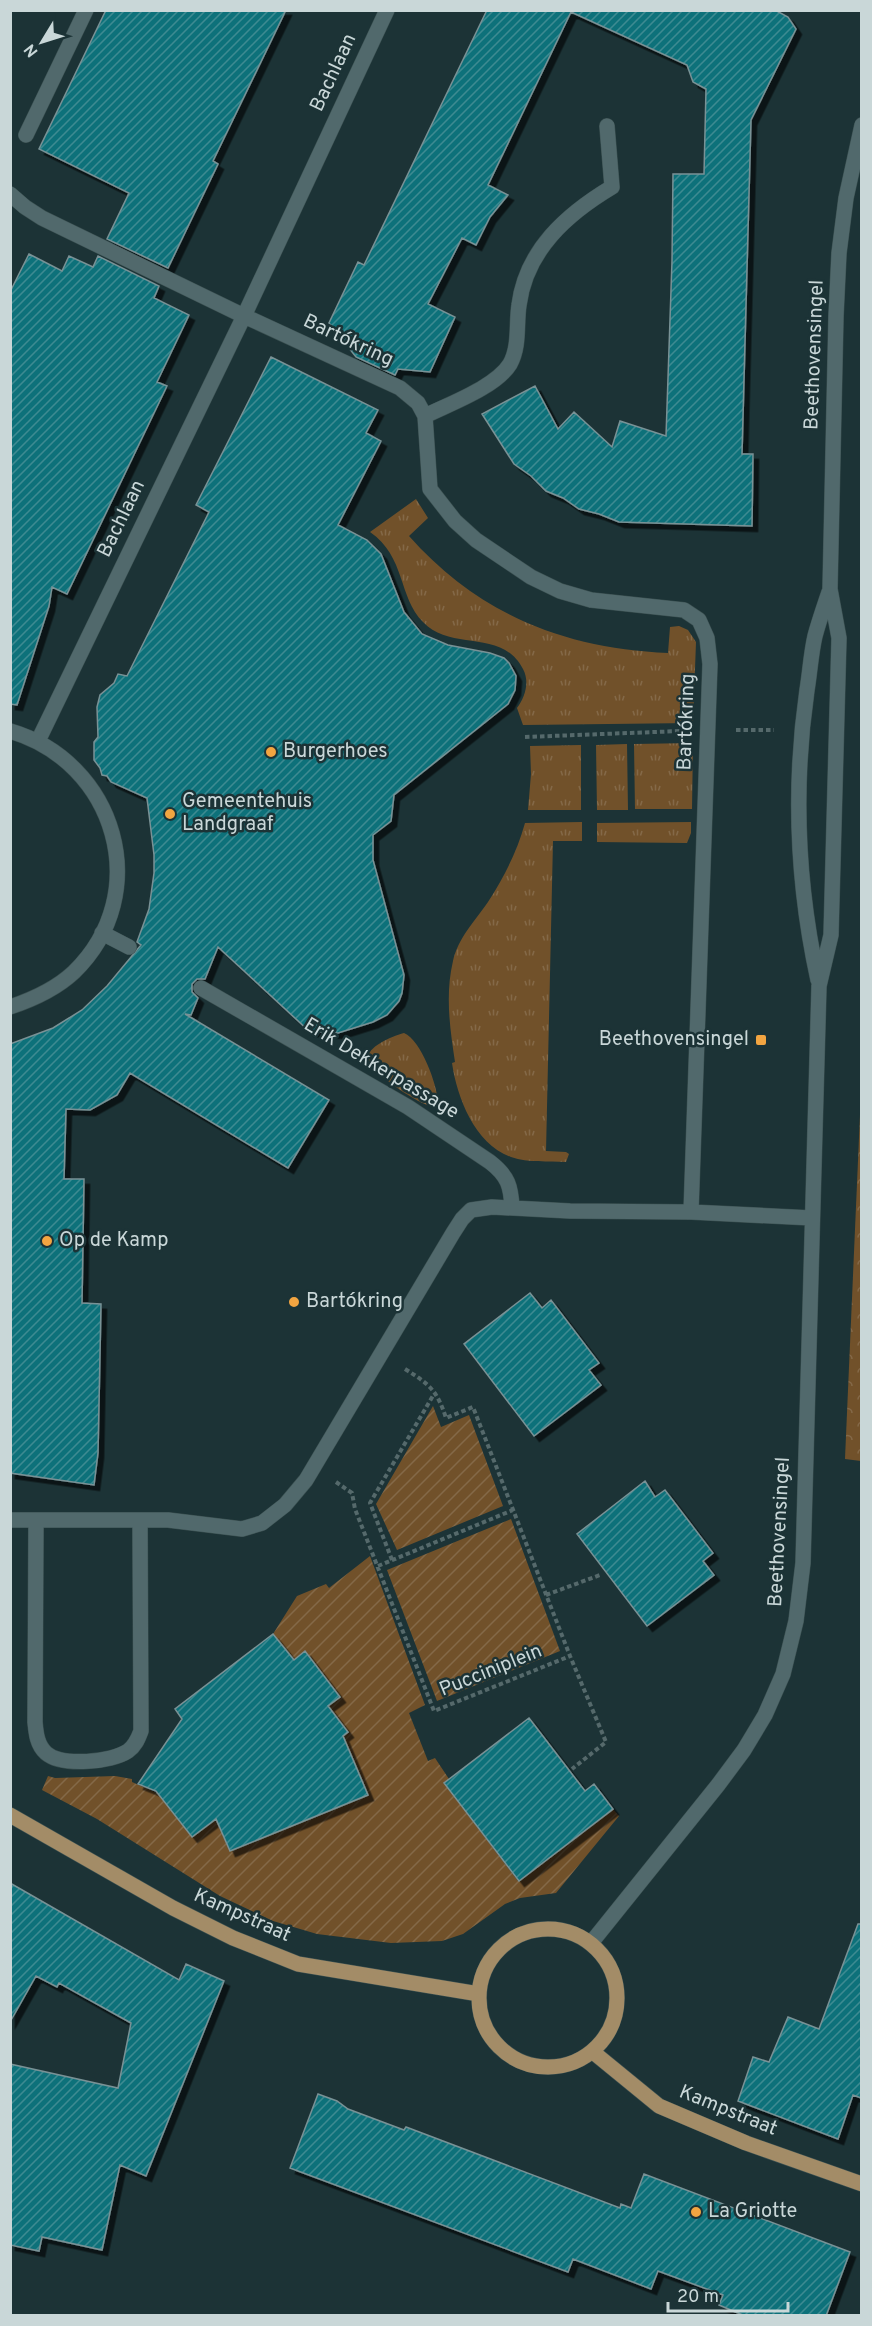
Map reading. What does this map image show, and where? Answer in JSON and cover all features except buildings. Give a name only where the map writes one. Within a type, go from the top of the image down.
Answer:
[{"type":"main road","name":"Kampstraat","points":[[10,1815],[173,1908],[233,1938],[298,1964],[479,1994]]},
{"type":"main road","points":[[551,1929],[572,1933],[591,1943],[605,1958],[615,1977],[618,1997],[615,2018],[606,2037],[593,2052],[573,2063],[550,2068],[527,2065],[507,2054],[491,2037],[481,2017],[479,1994],[483,1972],[494,1954],[510,1940],[530,1931],[551,1929]]},
{"type":"main road","name":"Kampstraat","points":[[593,2052],[659,2106],[746,2143],[861,2184]]},
{"type":"street","points":[[26,135],[86,10]]},
{"type":"street","name":"Bachlaan","points":[[38,741],[244,316],[387,10]]},
{"type":"street","name":"Beethovensingel","points":[[591,1943],[744,1750],[765,1714],[783,1674],[796,1621],[802,1563],[819,986],[831,935],[839,638],[830,589],[839,253],[846,198],[861,125]]},
{"type":"street","points":[[425,416],[495,380],[510,364],[516,348],[519,304],[527,273],[541,247],[562,223],[588,201],[612,187],[607,126]]},
{"type":"street","points":[[11,195],[42,218],[244,316]]},
{"type":"street","name":"Bartókring","points":[[244,316],[400,388],[418,403],[425,416],[430,489],[455,521],[476,540],[531,577],[560,591],[591,600],[684,610],[699,620],[707,639],[710,664],[691,1212]]},
{"type":"street","name":"Beethovensingel","points":[[819,986],[808,936],[801,879],[797,813],[804,707],[815,637],[830,589]]},
{"type":"street","points":[[10,731],[38,741],[65,758],[87,782],[104,808],[115,839],[118,871],[114,903],[102,933],[90,954],[74,972],[54,988],[33,1000],[10,1007]]},
{"type":"street","points":[[102,933],[129,947]]},
{"type":"street","name":"Erik Dekkerpassage","points":[[201,988],[408,1107],[490,1162],[505,1177],[512,1190],[512,1208]]},
{"type":"street","points":[[10,1520],[141,1520],[242,1529],[262,1523],[285,1505],[314,1468],[462,1219],[471,1210],[492,1207],[570,1211],[691,1212],[812,1218]]},
{"type":"street","points":[[36,1521],[35,1722],[38,1740],[46,1754],[87,1762],[115,1757],[128,1751],[136,1743],[141,1731],[141,1520]]},
{"type":"path","name":"Pucciniplein","points":[[429,1384],[439,1398],[446,1418],[473,1407],[606,1742],[572,1769]]},
{"type":"path","points":[[392,1560],[370,1503],[434,1394]]},
{"type":"path","name":"Pucciniplein","points":[[314,1468],[352,1493],[355,1509],[434,1711],[570,1656]]},
{"type":"path","points":[[378,1566],[513,1510]]},
{"type":"path","points":[[546,1595],[600,1575]]},
{"type":"green space","points":[[416,499],[428,518],[409,536],[464,587],[526,622],[559,635],[594,644],[668,653],[670,627],[679,626],[688,630],[696,642],[693,723],[523,725],[517,708],[524,694],[526,679],[523,669],[514,656],[490,644],[447,636],[434,631],[423,622],[409,601],[390,553],[370,532]]},
{"type":"green space","points":[[693,743],[692,809],[635,809],[634,744]]},
{"type":"green space","points":[[627,744],[628,810],[597,810],[596,745]]},
{"type":"green space","points":[[581,745],[581,810],[528,810],[531,774],[530,746]]},
{"type":"green space","points":[[582,822],[582,841],[553,841],[546,1151],[569,1154],[566,1162],[525,1160],[498,1151],[487,1142],[463,1105],[452,1063],[455,1062],[449,1012],[449,986],[453,961],[459,945],[505,874],[525,823]]},
{"type":"green space","points":[[691,822],[691,833],[687,843],[597,842],[597,823]]},
{"type":"green space","points":[[404,1033],[416,1044],[427,1063],[437,1094],[438,1102],[434,1107],[418,1101],[398,1088],[366,1061],[375,1047]]},
{"type":"green space","points":[[861,1092],[861,1461],[845,1459]]},
{"type":"green space","points":[[433,1406],[441,1427],[469,1415],[503,1506],[397,1550],[376,1504]]},
{"type":"green space","points":[[511,1519],[560,1651],[437,1701],[387,1570]]},
{"type":"green space","points":[[370,1556],[425,1705],[409,1713],[428,1761],[435,1758],[449,1779],[444,1783],[518,1881],[613,1809],[619,1816],[556,1893],[520,1898],[505,1904],[463,1934],[442,1941],[391,1943],[317,1934],[273,1921],[220,1896],[97,1819],[42,1790],[48,1776],[55,1778],[115,1776],[132,1779],[132,1782],[216,1819],[230,1851],[367,1795],[343,1736],[348,1732],[328,1706],[340,1697],[305,1652],[294,1660],[273,1634],[297,1596],[326,1584],[329,1588]]},
{"type":"place","name":"Burgerhoes","points":[[271,752]]},
{"type":"place","name":"Gemeentehuis Landgraaf","points":[[170,814]]},
{"type":"place","name":"Beethovensingel","points":[[761,1040]]},
{"type":"place","name":"Op de Kamp","points":[[47,1241]]},
{"type":"place","name":"Bartókring","points":[[294,1302]]},
{"type":"place","name":"La Griotte","points":[[696,2212]]}]
